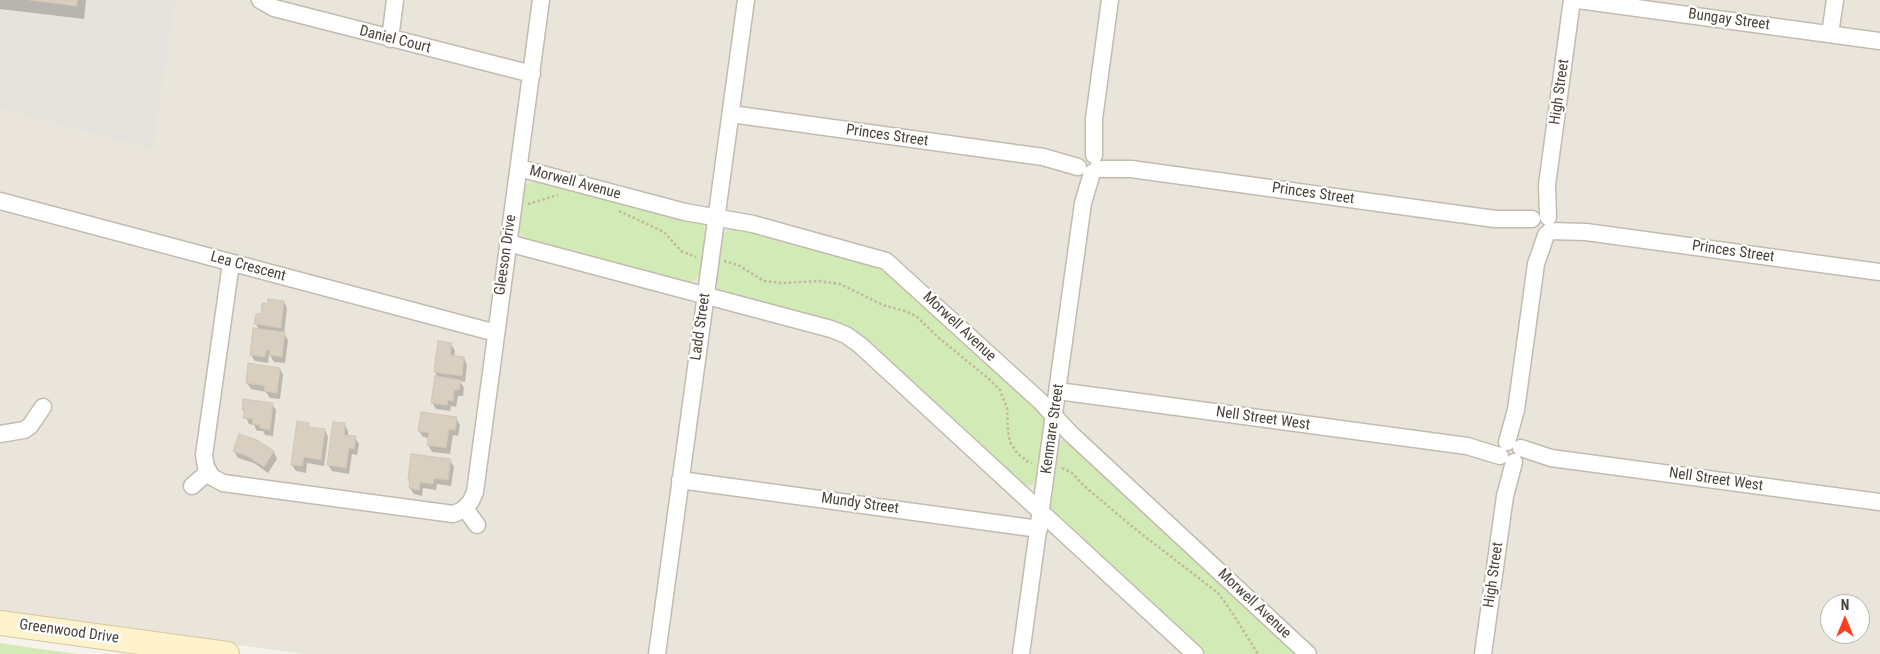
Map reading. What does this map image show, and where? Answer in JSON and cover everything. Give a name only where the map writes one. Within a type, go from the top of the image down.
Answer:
[{"type":"street","name":"Daniel Court","points":[[260,0],[274,8],[532,74]]},
{"type":"street","points":[[390,39],[395,0]]},
{"type":"street","name":"Gleeson Drive","points":[[465,508],[475,492],[541,0]]},
{"type":"street","name":"Ladd Street","points":[[656,654],[746,0]]},
{"type":"street","name":"Kenmare Street","points":[[1021,654],[1110,0]]},
{"type":"street","name":"High Street","points":[[1483,654],[1572,0]]},
{"type":"street","name":"Bungay Street","points":[[1578,0],[1654,5],[1880,41]]},
{"type":"street","points":[[1830,34],[1835,0]]},
{"type":"street","name":"Princes Street","points":[[731,114],[1880,272]]},
{"type":"street","name":"Morwell Avenue","points":[[518,168],[685,212],[753,224],[886,261],[1039,400],[1078,441],[1308,654]]},
{"type":"street","name":"Lea Crescent","points":[[0,201],[496,333]]},
{"type":"street","points":[[508,243],[832,329],[853,339],[1195,654]]},
{"type":"street","points":[[231,263],[204,455],[204,462],[208,472],[216,481],[452,514],[465,508],[477,525]]},
{"type":"street","name":"Nell Street West","points":[[1058,391],[1880,502]]},
{"type":"street","points":[[0,434],[24,430],[30,426],[44,407]]},
{"type":"street","points":[[192,486],[208,472]]},
{"type":"street","name":"Mundy Street","points":[[680,480],[1039,529]]},
{"type":"street","name":"Greenwood Drive","points":[[0,623],[227,654]]},
{"type":"shaded area","points":[[0,0],[1880,0],[1880,654],[304,654],[0,612]]},
{"type":"shaded area","points":[[0,0],[175,0],[153,149],[0,108]]},
{"type":"green space","points":[[537,180],[698,222],[704,227],[706,233],[702,269],[699,276],[689,283],[525,240],[518,229],[523,192],[527,184]]},
{"type":"green space","points":[[733,227],[877,262],[1036,405],[1043,416],[1045,425],[1038,478],[1031,485],[1021,485],[863,341],[721,293],[717,288],[716,282],[721,241],[724,234]]},
{"type":"green space","points":[[1062,440],[1067,440],[1302,654],[1205,654],[1055,516],[1051,510],[1051,497],[1058,446]]},
{"type":"green space","points":[[0,643],[33,648],[78,654],[0,654]]},
{"type":"building","points":[[30,0],[77,0],[77,6]]},
{"type":"building","points":[[268,299],[284,301],[281,328],[254,324],[256,314],[261,314],[262,303],[268,304]]},
{"type":"building","points":[[253,328],[285,332],[282,357],[269,355],[270,350],[266,350],[265,357],[250,355]]},
{"type":"building","points":[[438,341],[452,343],[450,355],[464,357],[462,376],[434,372]]},
{"type":"building","points":[[248,363],[280,368],[277,393],[264,391],[265,386],[246,383]]},
{"type":"building","points":[[435,376],[461,380],[459,390],[454,390],[453,401],[448,400],[447,405],[431,403]]},
{"type":"building","points":[[243,399],[273,403],[270,430],[260,428],[260,425],[252,424],[253,419],[243,418],[245,410],[242,410]]},
{"type":"building","points":[[421,412],[457,417],[455,430],[449,429],[446,448],[427,445],[429,433],[418,431]]},
{"type":"building","points":[[297,421],[309,423],[308,427],[325,429],[321,460],[304,457],[302,466],[291,465]]},
{"type":"building","points":[[333,422],[345,423],[344,435],[356,436],[354,449],[349,448],[346,468],[327,465]]},
{"type":"building","points":[[239,434],[257,440],[274,451],[264,467],[249,457],[233,451]]},
{"type":"building","points":[[411,454],[451,459],[448,480],[434,478],[433,484],[420,482],[419,490],[409,488]]}]
